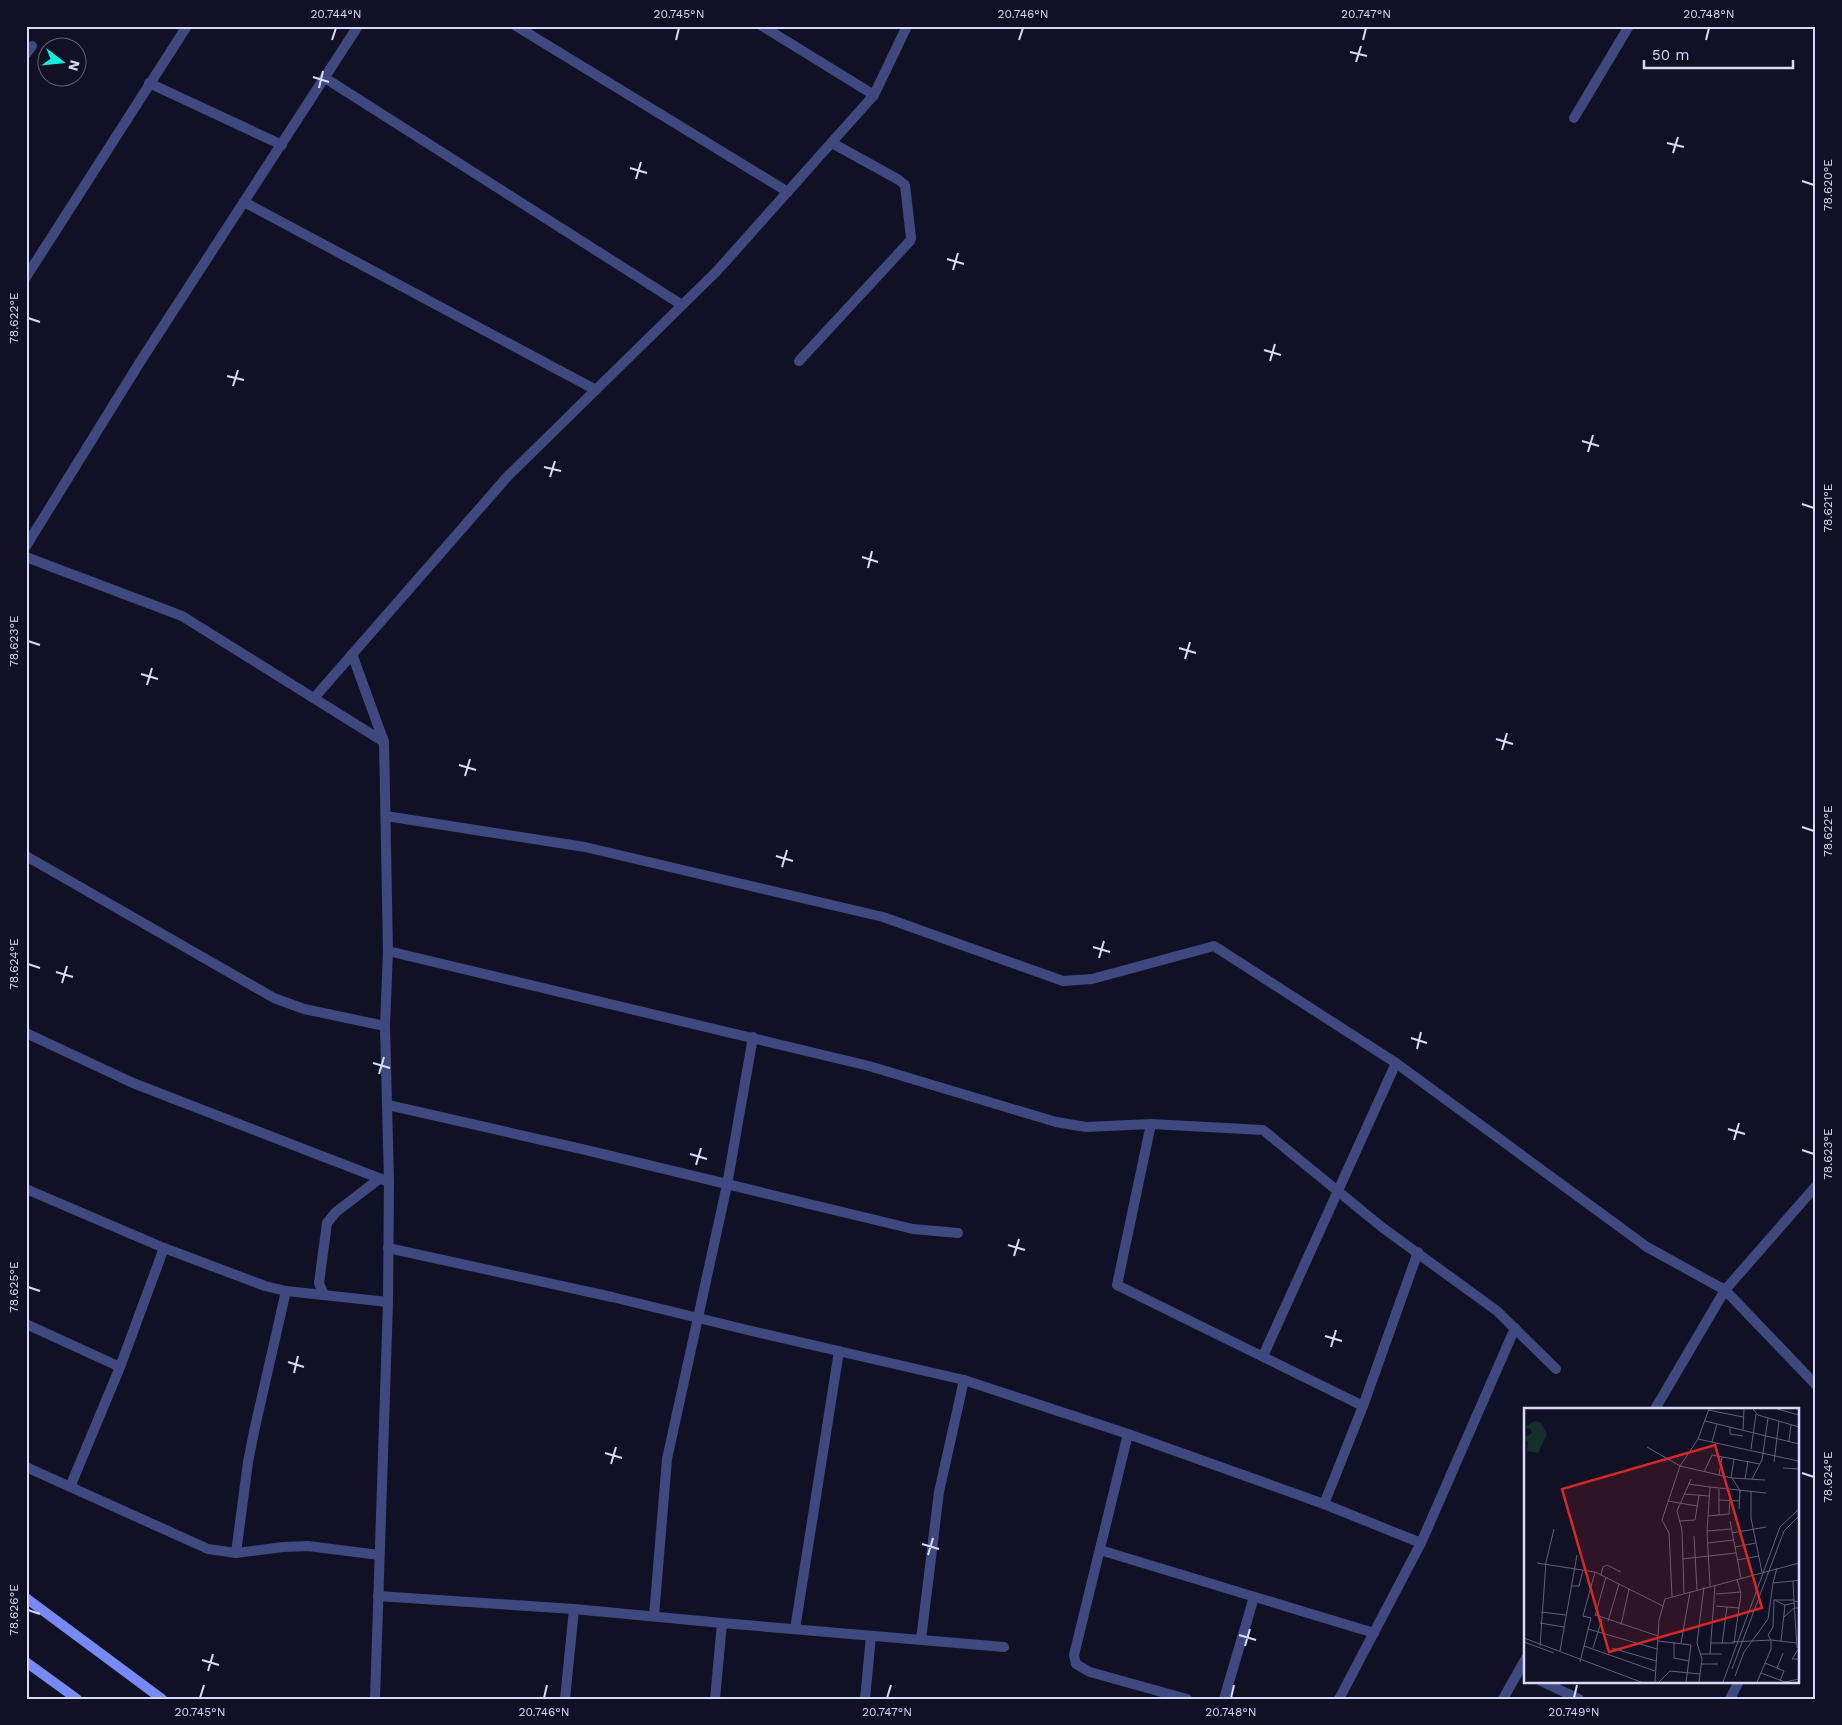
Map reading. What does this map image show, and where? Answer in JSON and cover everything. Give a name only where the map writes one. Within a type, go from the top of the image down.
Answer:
[{"type":"main road","points":[[26,1598],[162,1699]]},
{"type":"main road","points":[[26,1662],[77,1699]]},
{"type":"street","points":[[26,277],[186,26]]},
{"type":"street","points":[[26,546],[140,362],[358,26]]},
{"type":"street","points":[[516,26],[788,192]]},
{"type":"street","points":[[762,26],[874,95]]},
{"type":"street","points":[[314,698],[507,476],[717,271],[832,143],[874,95],[908,26]]},
{"type":"street","points":[[1574,118],[1629,26]]},
{"type":"street","points":[[325,78],[682,305]]},
{"type":"street","points":[[149,83],[282,145]]},
{"type":"street","points":[[799,361],[911,238],[905,185],[832,143]]},
{"type":"street","points":[[244,202],[596,390]]},
{"type":"street","points":[[26,558],[182,616],[384,742]]},
{"type":"street","points":[[352,654],[384,742],[386,816],[388,952],[385,1026],[388,1105],[384,1180],[388,1248],[388,1302],[375,1699]]},
{"type":"street","points":[[386,816],[585,847],[883,917],[1063,981],[1092,979],[1214,946],[1396,1062],[1646,1247],[1725,1290],[1816,1385]]},
{"type":"street","points":[[26,856],[274,998],[304,1009],[385,1026]]},
{"type":"street","points":[[388,952],[869,1066],[1056,1122],[1086,1128],[1151,1124],[1262,1130],[1383,1228],[1497,1311],[1556,1369]]},
{"type":"street","points":[[26,1033],[132,1083],[384,1180]]},
{"type":"street","points":[[654,1616],[667,1459],[727,1184],[753,1038]]},
{"type":"street","points":[[1263,1356],[1396,1062]]},
{"type":"street","points":[[388,1105],[586,1150],[913,1229],[958,1233]]},
{"type":"street","points":[[1151,1124],[1117,1285],[1363,1406]]},
{"type":"street","points":[[324,1296],[319,1283],[327,1223],[336,1212],[384,1180]]},
{"type":"street","points":[[1657,1408],[1725,1290],[1816,1186]]},
{"type":"street","points":[[26,1190],[164,1248],[265,1286],[324,1296],[388,1302]]},
{"type":"street","points":[[70,1487],[120,1367],[164,1248]]},
{"type":"street","points":[[388,1248],[612,1297],[964,1380],[1128,1434],[1324,1504],[1421,1542]]},
{"type":"street","points":[[1324,1504],[1363,1406],[1418,1252]]},
{"type":"street","points":[[236,1553],[253,1436],[286,1291]]},
{"type":"street","points":[[26,1324],[120,1367]]},
{"type":"street","points":[[1339,1699],[1421,1542],[1515,1328]]},
{"type":"street","points":[[795,1629],[839,1351]]},
{"type":"street","points":[[922,1640],[939,1492],[964,1380]]},
{"type":"street","points":[[1128,1434],[1074,1655],[1076,1664],[1090,1672],[1186,1699]]},
{"type":"street","points":[[26,1467],[208,1549],[236,1553],[282,1546],[308,1546],[379,1555]]},
{"type":"street","points":[[1100,1550],[1374,1633]]},
{"type":"street","points":[[378,1596],[574,1609],[1004,1647]]},
{"type":"street","points":[[1224,1699],[1254,1597]]},
{"type":"street","points":[[565,1699],[574,1609]]},
{"type":"street","points":[[715,1699],[722,1623]]},
{"type":"street","points":[[865,1699],[871,1636]]},
{"type":"street","points":[[1503,1699],[1523,1672]]},
{"type":"street","points":[[1544,1682],[1579,1699]]},
{"type":"street","points":[[1730,1699],[1738,1682]]}]
